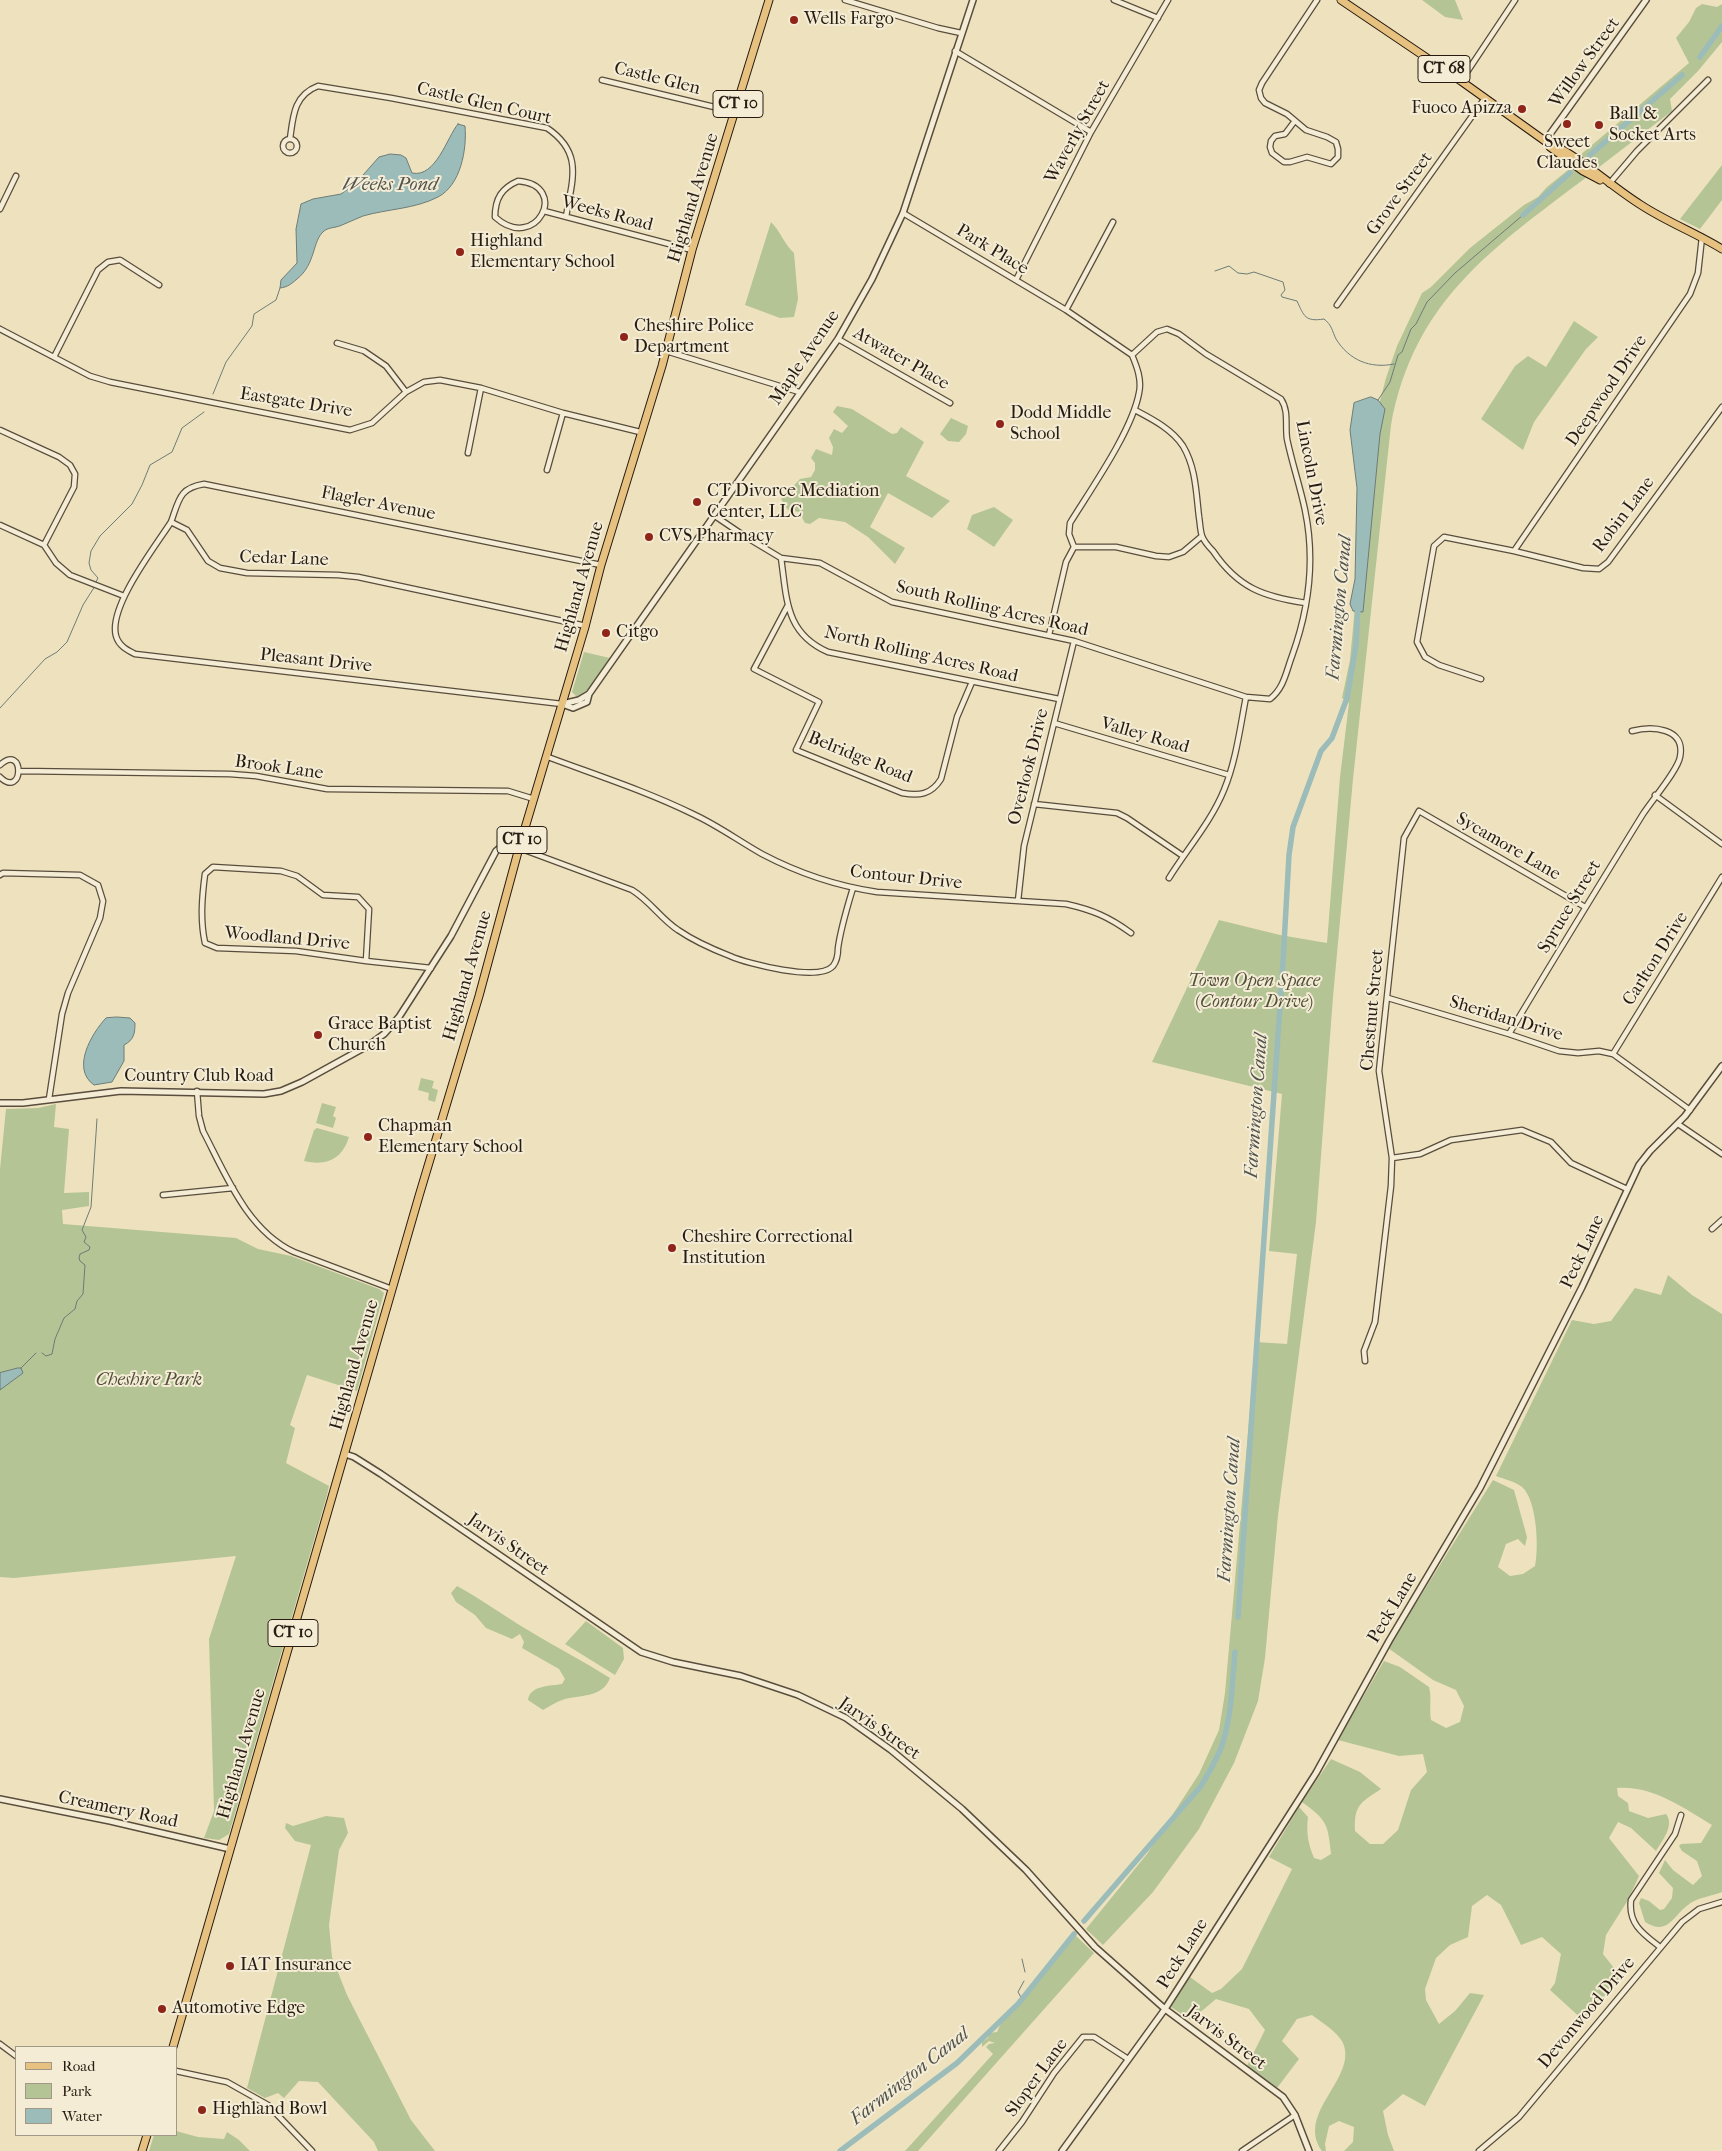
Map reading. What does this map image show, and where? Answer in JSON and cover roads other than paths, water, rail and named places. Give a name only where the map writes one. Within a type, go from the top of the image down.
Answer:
[{"type":"main road","name":"Highland Avenue","points":[[173,2046],[392,1289],[479,996],[519,848],[586,626],[601,565],[666,351],[692,250],[769,0]]},
{"type":"main road","name":"CT 68","points":[[1341,0],[1461,81],[1545,141],[1577,167],[1609,184],[1642,206],[1702,237],[1722,250]]},
{"type":"main road","points":[[142,2151],[147,2136]]},
{"type":"street","points":[[845,0],[961,33]]},
{"type":"street","name":"Maple Avenue","points":[[562,704],[575,701],[589,694],[838,339],[872,279],[903,213],[973,0]]},
{"type":"street","points":[[1114,0],[1158,18]]},
{"type":"street","name":"Waverly Street","points":[[1016,280],[1091,132],[1168,0]]},
{"type":"street","points":[[1294,122],[1285,134],[1274,136],[1271,141],[1272,153],[1279,160],[1290,162],[1307,157],[1331,164],[1338,157],[1336,142],[1306,130],[1294,122],[1287,114],[1265,103],[1261,98],[1259,90],[1317,0]]},
{"type":"street","points":[[1461,81],[1514,0]]},
{"type":"street","name":"Willow Street","points":[[1545,141],[1646,0]]},
{"type":"street","points":[[955,51],[1091,132]]},
{"type":"street","name":"Castle Glen","points":[[602,80],[735,112]]},
{"type":"street","points":[[1609,184],[1637,151],[1708,80]]},
{"type":"street","name":"Castle Glen Court","points":[[290,139],[293,111],[299,99],[309,90],[318,86],[547,128],[560,137],[571,154],[574,169],[566,217]]},
{"type":"street","name":"Grove Street","points":[[1337,305],[1485,98]]},
{"type":"street","points":[[0,209],[16,176]]},
{"type":"street","name":"Weeks Road","points":[[518,181],[528,182],[536,186],[542,193],[545,202],[544,211],[540,219],[524,227],[513,227],[503,224],[495,217],[496,203],[502,190],[518,181]]},
{"type":"street","name":"Weeks Road","points":[[544,211],[692,250]]},
{"type":"street","name":"Park Place","points":[[903,213],[1066,310],[1132,355]]},
{"type":"street","points":[[1066,310],[1113,222]]},
{"type":"street","name":"Deepwood Drive","points":[[1514,551],[1690,294],[1698,273],[1702,237]]},
{"type":"street","points":[[54,357],[98,270],[108,262],[120,260],[158,286]]},
{"type":"street","name":"Eastgate Drive","points":[[0,329],[90,376],[110,382],[350,430],[372,423],[406,392],[424,382],[440,380],[481,388],[563,413],[640,432]]},
{"type":"street","name":"Lincoln Drive","points":[[1132,355],[1157,332],[1167,329],[1179,334],[1206,354],[1281,399],[1286,407],[1287,438],[1305,510],[1309,539],[1310,572],[1306,603],[1298,640],[1279,692],[1270,699],[1246,697]]},
{"type":"street","name":"Atwater Place","points":[[838,339],[950,403]]},
{"type":"street","points":[[337,343],[364,351],[386,366],[406,392]]},
{"type":"street","points":[[666,351],[799,392]]},
{"type":"street","points":[[1049,635],[1066,562],[1074,547],[1069,534],[1070,523],[1115,448],[1135,410],[1140,391],[1138,371],[1132,355]]},
{"type":"street","points":[[468,453],[481,388]]},
{"type":"street","name":"Robin Lane","points":[[1514,551],[1583,568],[1599,569],[1608,562],[1722,407]]},
{"type":"street","points":[[1135,410],[1162,425],[1182,445],[1195,480],[1202,536],[1221,563],[1238,579],[1276,599],[1306,603]]},
{"type":"street","points":[[547,470],[563,413]]},
{"type":"street","points":[[0,430],[59,457],[70,465],[74,474],[74,487],[44,544]]},
{"type":"street","name":"Flagler Avenue","points":[[171,522],[181,496],[190,486],[204,484],[601,565]]},
{"type":"street","name":"South Rolling Acres Road","points":[[715,516],[781,558],[820,563],[892,602],[908,607],[1074,640],[1246,697]]},
{"type":"street","points":[[0,525],[44,544],[56,563],[70,575],[103,586],[124,596],[171,522]]},
{"type":"street","name":"Cedar Lane","points":[[171,522],[187,530],[208,562],[220,568],[248,573],[358,577],[586,626]]},
{"type":"street","points":[[1074,547],[1116,547],[1169,557],[1183,552],[1202,536]]},
{"type":"street","points":[[1481,679],[1439,665],[1425,657],[1417,642],[1434,546],[1444,538],[1514,551]]},
{"type":"street","name":"North Rolling Acres Road","points":[[781,558],[788,605],[801,634],[812,645],[828,652],[1059,699]]},
{"type":"street","name":"Pleasant Drive","points":[[124,596],[115,621],[116,637],[124,648],[135,654],[562,704]]},
{"type":"street","name":"Belridge Road","points":[[788,605],[754,669],[819,702],[796,750],[902,793],[916,795],[927,793],[936,787],[941,779],[957,717],[972,682]]},
{"type":"street","name":"Overlook Drive","points":[[1018,901],[1024,846],[1074,640]]},
{"type":"street","points":[[1169,878],[1211,815],[1224,791],[1246,697]]},
{"type":"street","name":"Valley Road","points":[[1054,723],[1229,775]]},
{"type":"street","name":"Spruce Street","points":[[1509,1034],[1655,795],[1677,767],[1681,756],[1679,744],[1673,735],[1661,728],[1646,727],[1632,731]]},
{"type":"street","name":"Contour Drive","points":[[548,757],[670,803],[787,865],[825,880],[853,888],[903,894],[1066,904],[1090,909],[1113,920],[1131,933]]},
{"type":"street","name":"Brook Lane","points":[[0,765],[5,761],[12,760],[17,764],[20,771],[17,778],[11,781],[4,781],[0,777]]},
{"type":"street","name":"Brook Lane","points":[[20,771],[230,774],[256,776],[327,789],[508,792],[534,799]]},
{"type":"street","points":[[1655,795],[1722,844]]},
{"type":"street","points":[[1034,804],[1117,813],[1183,856]]},
{"type":"street","name":"Sycamore Lane","points":[[1418,812],[1585,907]]},
{"type":"street","name":"Chestnut Street","points":[[1365,1361],[1364,1351],[1375,1322],[1391,1186],[1392,1158],[1379,1071],[1404,838],[1418,812]]},
{"type":"street","name":"Country Club Road","points":[[0,1103],[23,1103],[121,1091],[197,1091],[264,1094],[281,1091],[296,1085],[369,1045],[384,1034],[399,1017],[451,936],[496,851],[501,847],[519,848]]},
{"type":"street","points":[[519,848],[632,890],[643,897],[678,930],[731,957],[756,964],[816,973],[826,971],[834,965],[837,958],[840,928],[853,888]]},
{"type":"street","name":"Woodland Drive","points":[[366,961],[368,910],[358,897],[323,895],[298,876],[281,871],[213,867],[205,874],[202,893],[202,929],[205,943],[218,948],[296,951],[366,961],[431,968]]},
{"type":"street","points":[[0,875],[3,873],[80,875],[98,885],[103,901],[100,918],[68,993],[62,1014],[49,1099]]},
{"type":"street","name":"Carlton Drive","points":[[1613,1054],[1722,877]]},
{"type":"street","name":"Sheridan Drive","points":[[1388,998],[1559,1051],[1578,1053],[1599,1051],[1613,1054]]},
{"type":"street","points":[[1613,1054],[1690,1110]]},
{"type":"street","name":"Peck Lane","points":[[1062,2151],[1165,2009],[1316,1773],[1393,1634],[1480,1488],[1582,1287],[1627,1189],[1644,1157],[1690,1110],[1722,1066]]},
{"type":"street","points":[[197,1091],[199,1116],[203,1131],[233,1188],[254,1221],[280,1245],[305,1257],[392,1289]]},
{"type":"street","points":[[1678,1124],[1722,1154]]},
{"type":"street","points":[[1392,1158],[1420,1154],[1450,1140],[1522,1130],[1551,1142],[1571,1164],[1627,1189]]},
{"type":"street","points":[[162,1195],[233,1188]]},
{"type":"street","points":[[1712,1229],[1722,1220]]},
{"type":"street","name":"Jarvis Street","points":[[345,1454],[354,1457],[381,1474],[641,1652],[673,1662],[741,1676],[798,1695],[846,1718],[891,1750],[962,1809],[1026,1870],[1095,1947],[1165,2009],[1283,2097],[1295,2115],[1309,2151]]},
{"type":"street","name":"Creamery Road","points":[[0,1799],[110,1821],[230,1849]]},
{"type":"street","points":[[1660,1947],[1634,1924],[1630,1908],[1631,1900],[1675,1834],[1681,1815]]},
{"type":"street","name":"Devonwood Drive","points":[[1479,2151],[1519,2117],[1682,1922],[1699,1909],[1722,1902]]},
{"type":"street","name":"Sloper Lane","points":[[999,2151],[1022,2122],[1054,2073],[1084,2037],[1094,2037],[1128,2059]]},
{"type":"street","points":[[0,2044],[15,2055]]},
{"type":"street","points":[[178,2071],[227,2082],[268,2105],[312,2151]]},
{"type":"street","points":[[1242,2151],[1295,2115]]},
{"type":"water","name":"Weeks Pond","points":[[458,124],[465,126],[465,145],[461,166],[452,184],[446,191],[438,197],[420,204],[363,216],[324,231],[317,241],[308,267],[289,285],[280,288],[281,280],[297,263],[296,229],[301,204],[313,199],[341,194],[356,183],[379,157],[390,154],[401,155],[406,158],[412,173],[420,173],[428,169],[440,155]]},
{"type":"water","points":[[1371,397],[1378,400],[1385,409],[1380,434],[1363,612],[1353,611],[1350,604],[1355,579],[1357,488],[1350,430],[1354,403]]},
{"type":"water","points":[[106,1018],[130,1018],[135,1023],[133,1036],[124,1045],[124,1061],[112,1082],[94,1085],[87,1078],[84,1070],[86,1052],[95,1033]]},
{"type":"water","points":[[21,1368],[23,1373],[0,1390],[0,1373]]},
{"type":"waterway","name":"Farmington Canal","points":[[1700,57],[1722,26]]},
{"type":"waterway","name":"Farmington Canal","points":[[1590,155],[1682,75]]},
{"type":"waterway","name":"Farmington Canal","points":[[1523,215],[1570,173]]},
{"type":"waterway","points":[[1378,400],[1390,382],[1398,355],[1402,352],[1411,329],[1416,324],[1427,302],[1455,273],[1523,215]]},
{"type":"waterway","points":[[1215,271],[1229,266],[1238,273],[1247,274],[1254,272],[1283,282],[1285,290],[1281,295],[1282,297],[1297,301],[1309,319],[1324,319],[1327,321],[1336,339],[1347,352],[1369,364],[1394,364]]},
{"type":"waterway","points":[[213,394],[226,362],[252,326],[254,314],[276,300],[280,288]]},
{"type":"waterway","points":[[96,582],[98,578],[91,570],[89,563],[91,551],[100,536],[132,504],[150,465],[172,452],[182,428],[204,412]]},
{"type":"waterway","points":[[0,708],[45,659],[57,652],[67,642],[83,605],[95,586]]},
{"type":"waterway","name":"Farmington Canal","points":[[1238,1617],[1289,855],[1293,827],[1321,751],[1332,738],[1347,698],[1356,645],[1358,604]]},
{"type":"waterway","points":[[42,1353],[46,1356],[52,1354],[55,1339],[64,1318],[75,1309],[77,1301],[83,1294],[85,1265],[79,1258],[80,1254],[89,1250],[90,1247],[84,1242],[86,1237],[82,1230],[91,1207],[97,1119]]},
{"type":"waterway","points":[[21,1368],[36,1353]]},
{"type":"waterway","name":"Farmington Canal","points":[[1084,1921],[1201,1786],[1217,1758],[1225,1736],[1231,1700],[1235,1652]]},
{"type":"waterway","name":"Farmington Canal","points":[[840,2151],[957,2063],[1018,2004],[1074,1934]]},
{"type":"waterway","points":[[1022,1959],[1025,1972]]},
{"type":"waterway","points":[[1022,1999],[1018,1992],[1024,1981]]},
{"type":"place","name":"Wells Fargo","points":[[794,20]]},
{"type":"place","name":"Fuoco Apizza","points":[[1522,109]]},
{"type":"place","name":"Sweet Claudes","points":[[1567,124]]},
{"type":"place","name":"Ball & Socket Arts","points":[[1599,125]]},
{"type":"place","name":"Highland Elementary School","points":[[460,252]]},
{"type":"place","name":"Cheshire Police Department","points":[[624,337]]},
{"type":"place","name":"Dodd Middle School","points":[[1000,424]]},
{"type":"place","name":"CT Divorce Mediation Center, LLC","points":[[697,502]]},
{"type":"place","name":"CVS Pharmacy","points":[[649,537]]},
{"type":"place","name":"Citgo","points":[[606,633]]},
{"type":"place","name":"Grace Baptist Church","points":[[318,1035]]},
{"type":"place","name":"Chapman Elementary School","points":[[368,1137]]},
{"type":"place","name":"Cheshire Correctional Institution","points":[[672,1248]]},
{"type":"place","name":"IAT Insurance","points":[[230,1966]]},
{"type":"place","name":"Automotive Edge","points":[[162,2009]]},
{"type":"place","name":"Highland Bowl","points":[[202,2110]]},
{"type":"park label","name":"Town Open Space (Contour Drive)","points":[[1254,992]]},
{"type":"park label","name":"Cheshire Park","points":[[149,1381]]}]
